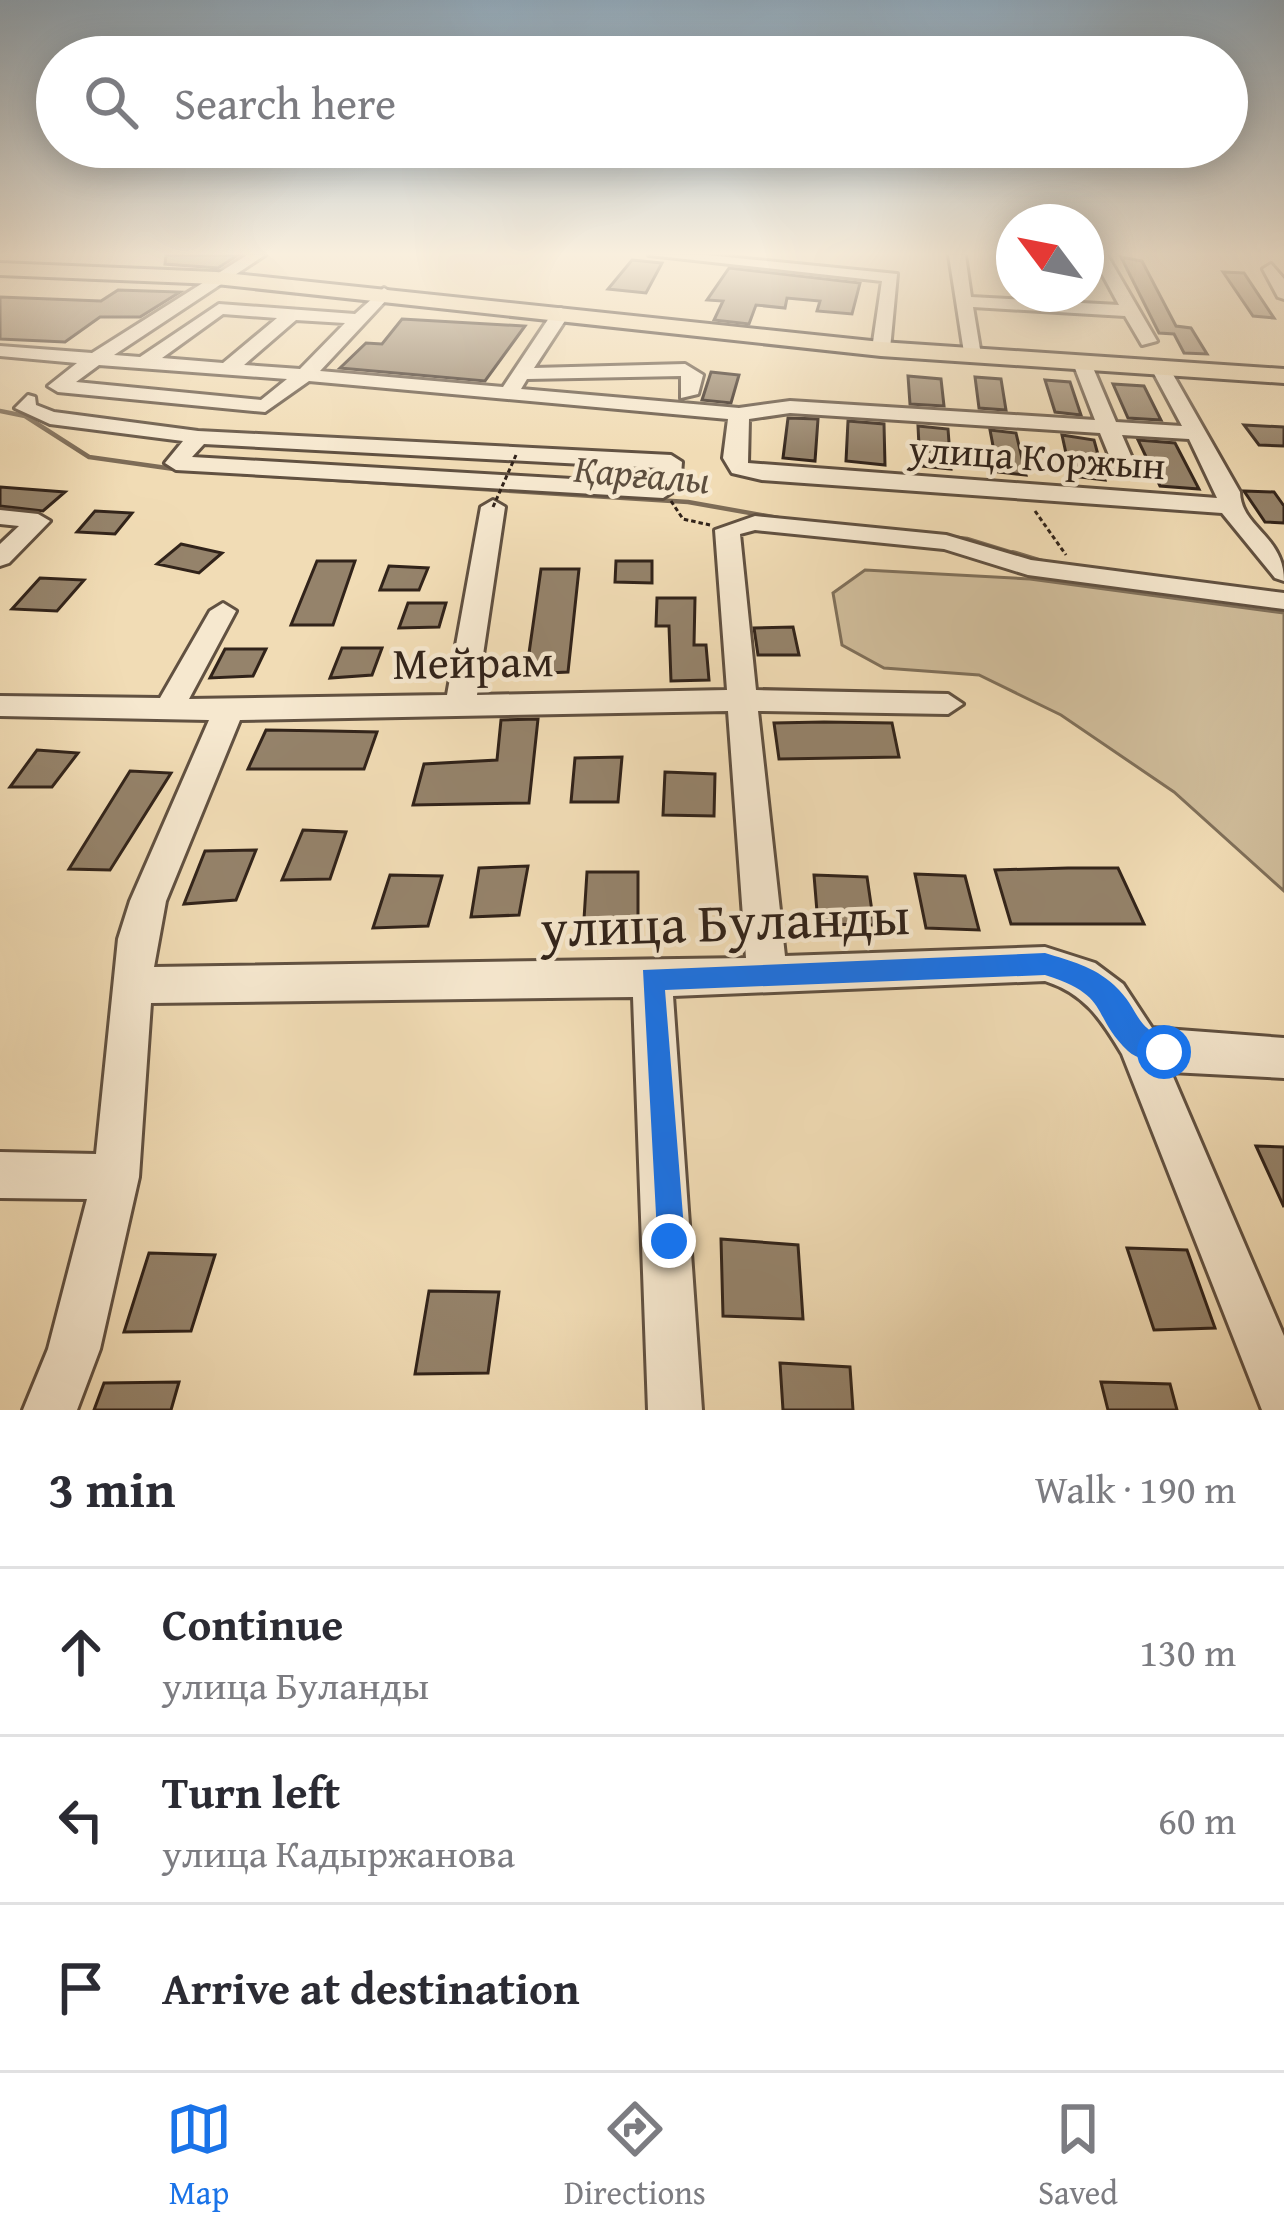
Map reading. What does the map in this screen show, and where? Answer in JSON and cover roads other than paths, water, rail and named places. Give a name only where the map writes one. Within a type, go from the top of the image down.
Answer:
[{"type":"main road","points":[[628,321],[881,350],[1284,376]]},
{"type":"street","points":[[152,321],[58,386],[269,405]]},
{"type":"street","points":[[142,364],[199,321]]},
{"type":"street","points":[[225,371],[284,321]]},
{"type":"street","points":[[226,437],[305,375],[357,321]]},
{"type":"street","points":[[509,393],[556,321]]},
{"type":"street","points":[[881,350],[885,321]]},
{"type":"street","points":[[966,321],[972,355]]},
{"type":"street","points":[[1137,321],[1148,341]]},
{"type":"street","points":[[0,351],[509,393],[627,431],[671,462],[669,487],[498,495],[176,463],[198,437]]},
{"type":"street","points":[[1082,362],[1124,465]]},
{"type":"street","points":[[521,373],[564,377],[617,367],[686,370],[693,375],[688,394]]},
{"type":"street","name":"улица Коржын","points":[[739,414],[734,458],[740,469],[1229,506],[1229,492],[1160,368]]},
{"type":"street","points":[[28,401],[26,408],[33,414],[50,418],[198,437],[516,455],[627,431],[790,407],[1196,433]]},
{"type":"street","points":[[460,707],[498,495]]},
{"type":"street","points":[[1229,506],[1284,573]]},
{"type":"street","points":[[0,517],[38,521],[0,558]]},
{"type":"street","points":[[767,974],[727,530],[736,524],[946,542],[1028,567],[1284,601]]},
{"type":"street","points":[[169,708],[223,611]]},
{"type":"street","name":"Мейрам","points":[[0,706],[230,710],[740,700],[948,704]]},
{"type":"street","points":[[50,1410],[74,1349],[116,1177],[133,985],[148,901],[230,710]]},
{"type":"street","name":"улица Буланды","points":[[133,985],[652,979],[1045,964],[1082,975],[1108,997],[1138,1043],[1284,1398]]},
{"type":"street","points":[[652,979],[675,1410]]},
{"type":"street","points":[[1138,1043],[1164,1052],[1284,1058]]},
{"type":"street","points":[[0,1174],[116,1177]]},
{"type":"waterway","name":"Қарғалы","points":[[0,411],[25,416],[89,457],[181,470]]},
{"type":"waterway","name":"Қарғалы","points":[[242,474],[688,502],[778,518]]},
{"type":"waterway","name":"Қарғалы","points":[[899,531],[967,539],[1023,556]]},
{"type":"waterway","name":"Қарғалы","points":[[1013,553],[1023,556]]},
{"type":"waterway","name":"Қарғалы","points":[[1023,556],[1043,562]]}]
